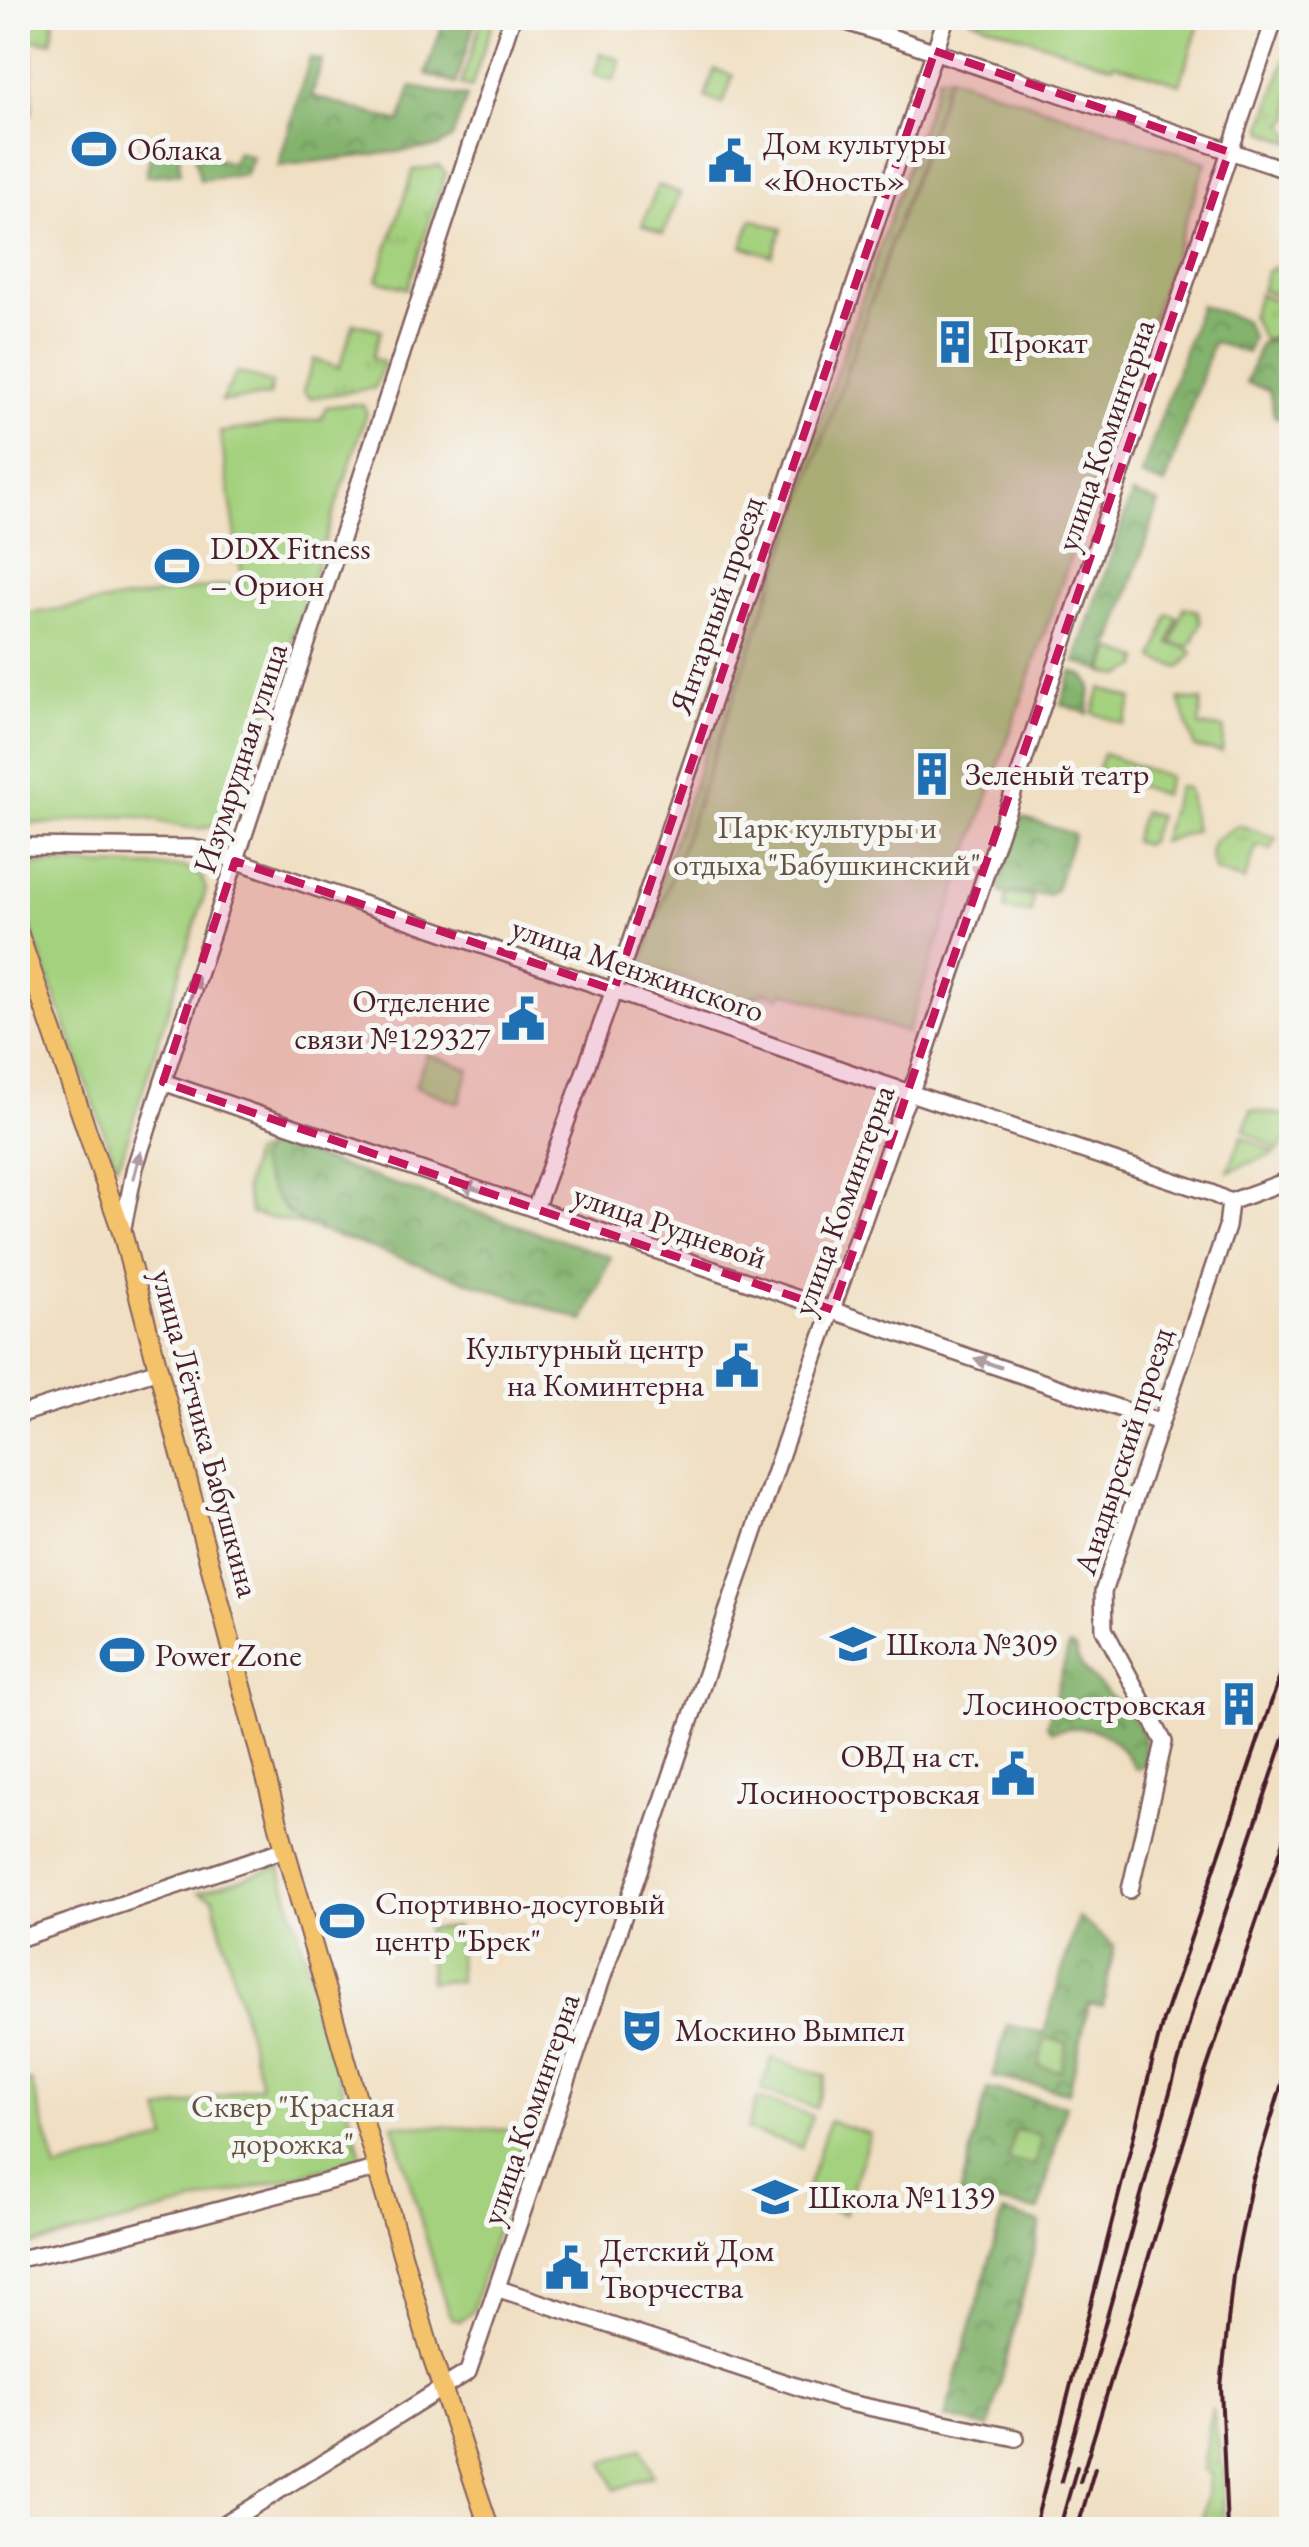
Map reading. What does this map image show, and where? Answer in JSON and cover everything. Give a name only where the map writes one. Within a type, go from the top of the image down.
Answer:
[{"type":"main road","name":"улица Лётчика Бабушкина","points":[[18,932],[122,1232],[285,1849],[443,2389],[490,2530]]},
{"type":"street","name":"Изумрудная улица","points":[[122,1232],[136,1167],[163,1082],[512,18]]},
{"type":"street","points":[[836,18],[1292,172]]},
{"type":"street","name":"Янтарный проезд","points":[[535,1209],[614,990],[946,18]]},
{"type":"street","name":"улица Коминтерна","points":[[216,2530],[468,2372],[1276,18]]},
{"type":"street","name":"улица Менжинского","points":[[18,846],[192,848],[235,860],[1230,1202]]},
{"type":"street","name":"улица Рудневой","points":[[163,1082],[1159,1422]]},
{"type":"street","points":[[1230,1202],[1292,1179]]},
{"type":"street","name":"Анадырский проезд","points":[[1130,1890],[1164,1742],[1104,1629],[1103,1592],[1227,1228],[1230,1202]]},
{"type":"street","points":[[18,1415],[158,1370]]},
{"type":"street","points":[[18,1939],[285,1849]]},
{"type":"street","points":[[18,2258],[97,2242],[379,2168]]},
{"type":"street","points":[[499,2289],[844,2402],[1016,2438]]},
{"type":"highlighted area","points":[[935,51],[1229,152],[833,1310],[163,1082],[235,861],[614,990]]},
{"type":"green space","points":[[18,18],[54,18],[52,42],[18,40]]},
{"type":"green space","points":[[445,18],[476,18],[456,84],[426,74]]},
{"type":"green space","points":[[482,18],[494,18],[471,88],[461,85]]},
{"type":"green space","points":[[968,18],[1201,18],[1180,84],[1114,63],[1112,66]]},
{"type":"green space","points":[[1291,43],[1291,118],[1284,124],[1291,143],[1265,131],[1263,126]]},
{"type":"green space","points":[[18,51],[32,51],[32,113],[18,113]]},
{"type":"green space","points":[[601,53],[621,60],[614,81],[594,75]]},
{"type":"green space","points":[[310,58],[322,61],[312,96],[400,122],[411,87],[467,97],[452,138],[438,147],[278,166]]},
{"type":"green space","points":[[715,69],[733,76],[723,104],[705,97]]},
{"type":"green space","points":[[939,76],[949,76],[641,965],[632,962]]},
{"type":"green space","name":"Парк культуры и отдыха \"Бабушкинский\"","points":[[949,76],[1206,162],[907,1033],[784,991],[781,997],[764,991],[762,996],[754,994],[752,1001],[641,965]]},
{"type":"green space","points":[[153,141],[179,149],[180,173],[146,176]]},
{"type":"green space","points":[[237,152],[253,157],[245,175],[200,180],[194,153],[231,163]]},
{"type":"green space","points":[[439,166],[446,173],[407,289],[377,280],[413,170]]},
{"type":"green space","points":[[658,185],[680,193],[663,234],[642,225]]},
{"type":"green space","points":[[752,219],[782,229],[772,256],[742,246]]},
{"type":"green space","points":[[1282,264],[1291,267],[1291,296],[1285,298],[1261,290],[1267,271]]},
{"type":"green space","points":[[1259,294],[1280,302],[1285,311],[1276,336],[1263,340],[1251,316]]},
{"type":"green space","points":[[1200,305],[1244,320],[1252,337],[1247,353],[1213,342],[1165,485],[1141,476]]},
{"type":"green space","points":[[354,323],[381,330],[372,358],[384,362],[375,388],[310,398],[303,391],[314,359],[339,368]]},
{"type":"green space","points":[[1275,338],[1291,343],[1291,424],[1274,416],[1269,390],[1246,383],[1260,344]]},
{"type":"green space","points":[[237,372],[272,383],[269,396],[221,401]]},
{"type":"green space","points":[[363,405],[367,413],[231,823],[222,820],[195,828],[130,817],[46,824],[18,821],[18,615],[243,582],[220,432],[321,419],[326,407]]},
{"type":"green space","points":[[1132,494],[1159,503],[1102,671],[1075,662]]},
{"type":"green space","points":[[1184,607],[1197,611],[1201,622],[1193,642],[1185,647],[1172,643]]},
{"type":"green space","points":[[1168,614],[1178,617],[1169,644],[1193,653],[1180,668],[1154,659]]},
{"type":"green space","points":[[1112,649],[1140,659],[1138,667],[1121,676],[1104,672]]},
{"type":"green space","points":[[1072,672],[1085,676],[1091,687],[1088,714],[1061,704]]},
{"type":"green space","points":[[1101,688],[1133,699],[1124,724],[1093,713]]},
{"type":"green space","points":[[1179,699],[1202,701],[1199,726],[1224,728],[1222,752],[1195,748]]},
{"type":"green space","points":[[1103,754],[1169,777],[1163,795],[1097,771]]},
{"type":"green space","points":[[1178,786],[1188,789],[1195,831],[1161,842]]},
{"type":"green space","points":[[1143,811],[1158,816],[1149,842],[1143,845],[1133,841]]},
{"type":"green space","points":[[1021,817],[1074,834],[1056,889],[1049,895],[1001,893],[999,884]]},
{"type":"green space","points":[[1239,825],[1276,838],[1271,850],[1257,845],[1244,881],[1214,871],[1210,852],[1214,840]]},
{"type":"green space","points":[[36,864],[185,867],[203,878],[206,890],[116,1165],[18,893],[18,871]]},
{"type":"green space","points":[[1007,894],[1033,897],[1031,913],[1005,910]]},
{"type":"green space","points":[[427,1054],[469,1069],[459,1103],[415,1086]]},
{"type":"green space","points":[[1251,1110],[1291,1116],[1291,1131],[1279,1150],[1244,1130]]},
{"type":"green space","points":[[1242,1136],[1276,1153],[1228,1171]]},
{"type":"green space","points":[[269,1142],[611,1257],[584,1321],[304,1225],[265,1180],[257,1160]]},
{"type":"green space","points":[[262,1151],[257,1160],[284,1209],[304,1225],[251,1214],[245,1189],[252,1154]]},
{"type":"green space","points":[[1069,1646],[1075,1649],[1090,1677],[1131,1715],[1141,1730],[1145,1747],[1143,1767],[1136,1769],[1119,1746],[1102,1733],[1080,1728],[1052,1731],[1047,1726]]},
{"type":"green space","name":"Сквер \"Красная дорожка\"","points":[[280,1866],[362,2159],[18,2249],[18,2085],[31,2081],[57,2170],[167,2139],[159,2111],[261,2085],[213,1898],[199,1892]]},
{"type":"green space","points":[[1078,1917],[1114,1946],[1103,2006],[1089,2004],[1069,2092],[993,2077],[1007,2025],[1044,2033]]},
{"type":"green space","points":[[457,1927],[459,1981],[430,1982],[427,1929]]},
{"type":"green space","points":[[1045,2038],[1067,2043],[1061,2071],[1039,2066]]},
{"type":"green space","points":[[772,2058],[826,2076],[816,2108],[761,2090]]},
{"type":"green space","points":[[987,2089],[1066,2105],[1039,2211],[960,2196]]},
{"type":"green space","points":[[757,2098],[812,2116],[801,2148],[747,2130]]},
{"type":"green space","points":[[829,2121],[870,2134],[844,2214],[803,2200]]},
{"type":"green space","points":[[393,2124],[526,2131],[472,2311],[460,2321],[447,2310]]},
{"type":"green space","points":[[1014,2130],[1041,2135],[1035,2165],[1008,2160]]},
{"type":"green space","points":[[1003,2213],[1041,2223],[989,2428],[945,2417]]},
{"type":"green space","points":[[1212,2408],[1224,2472],[1223,2529],[1200,2529],[1211,2474],[1203,2469]]},
{"type":"green space","points":[[642,2448],[653,2475],[615,2490],[604,2463]]},
{"type":"railway","points":[[1034,2530],[1163,2020],[1292,1641]]},
{"type":"railway","points":[[1061,2481],[1196,1999],[1292,1715]]},
{"type":"railway","points":[[1080,2482],[1203,2079],[1292,1817]]},
{"type":"railway","points":[[1250,2189],[1292,2050]]},
{"type":"railway","points":[[1227,2530],[1221,2386],[1233,2275],[1253,2176]]},
{"type":"railway","points":[[1059,2530],[1077,2467]]},
{"type":"railway","points":[[1077,2530],[1095,2468]]},
{"type":"place","name":"Облака","points":[[94,149]]},
{"type":"place","name":"Дом культуры «Юность»","points":[[730,161]]},
{"type":"place","name":"Прокат","points":[[955,342]]},
{"type":"place","name":"DDX Fitness – Орион","points":[[177,566]]},
{"type":"place","name":"Зеленый театр","points":[[932,774]]},
{"type":"place","name":"Отделение связи №129327","points":[[523,1019]]},
{"type":"place","name":"Культурный центр на Коминтерна","points":[[737,1366]]},
{"type":"place","name":"Школа №309","points":[[853,1644]]},
{"type":"place","name":"Power Zone","points":[[122,1655]]},
{"type":"place","name":"Лосиноостровская","points":[[1239,1704]]},
{"type":"place","name":"ОВД на ст. Лосиноостровская","points":[[1013,1774]]},
{"type":"place","name":"Спортивно-досуговый центр \"Брек\"","points":[[342,1921]]},
{"type":"place","name":"Москино Вымпел","points":[[642,2030]]},
{"type":"place","name":"Школа №1139","points":[[775,2197]]},
{"type":"place","name":"Детский Дом Творчества","points":[[567,2268]]}]
